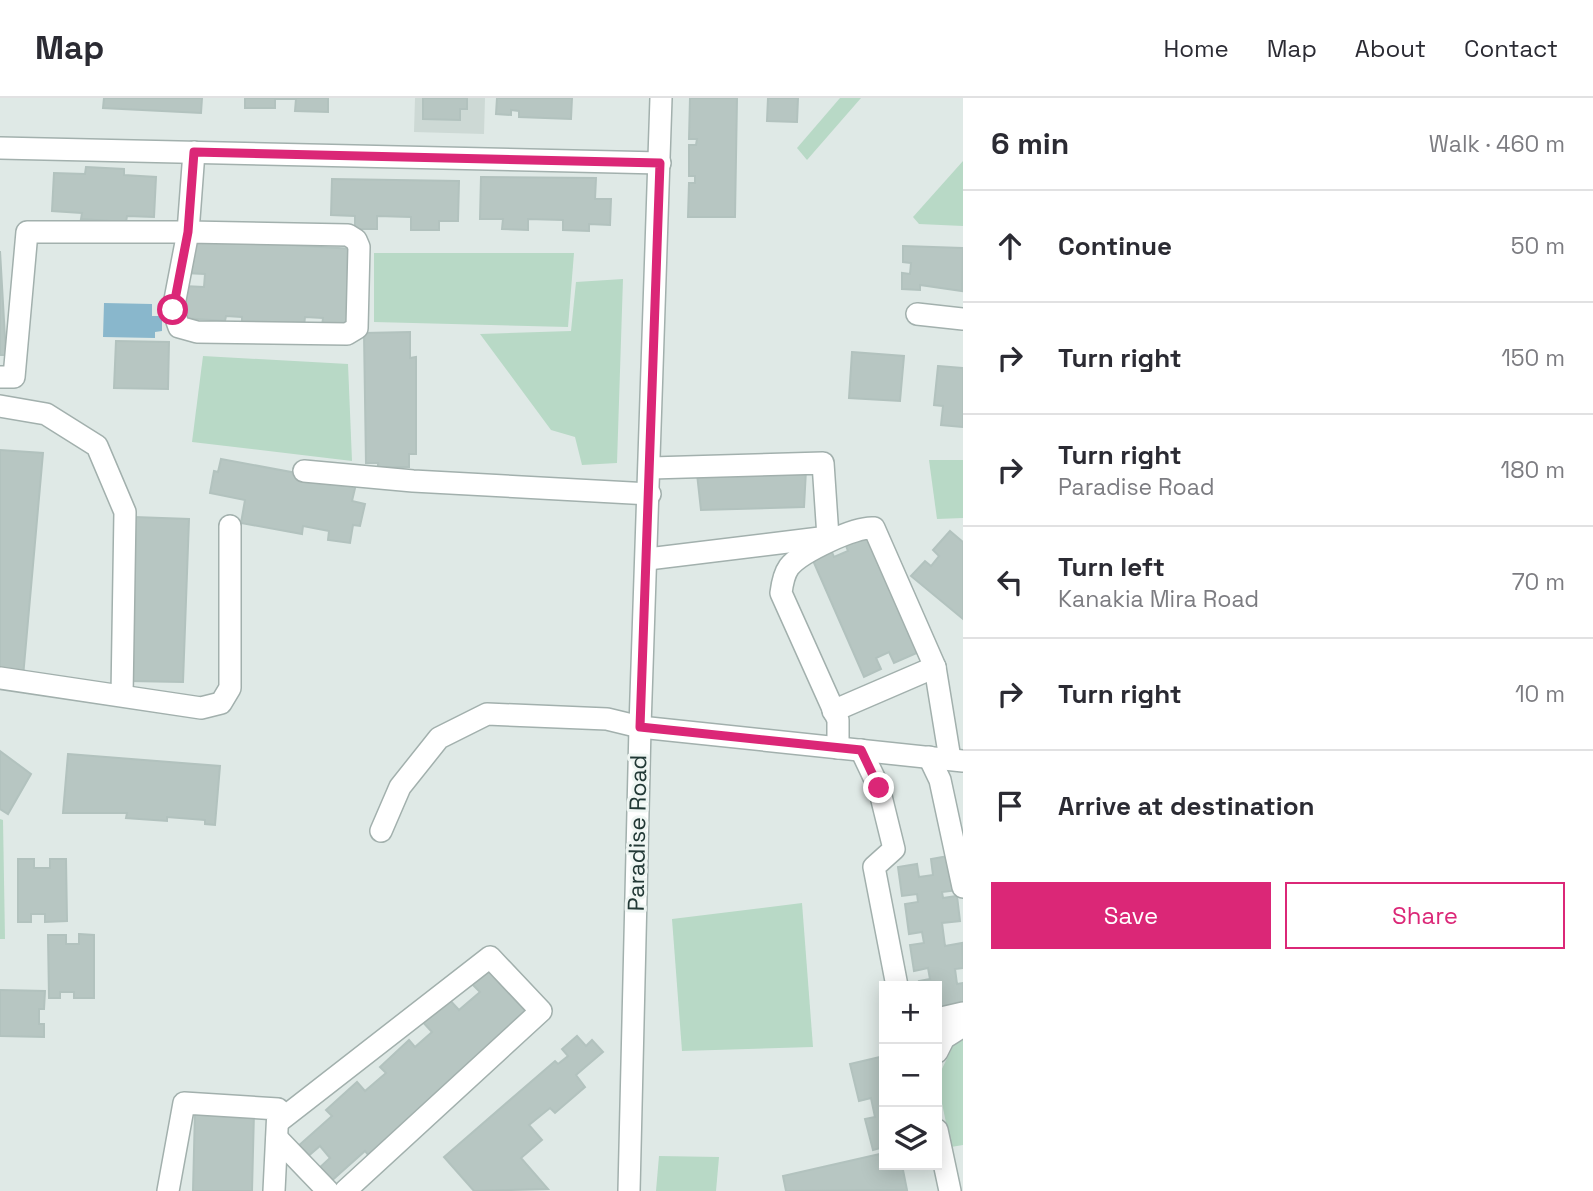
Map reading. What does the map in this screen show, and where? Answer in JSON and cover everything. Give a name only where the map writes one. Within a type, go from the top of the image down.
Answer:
[{"type":"street","name":"Paradise Road","points":[[629,1191],[640,727],[648,559],[662,98]]},
{"type":"street","points":[[0,148],[660,163]]},
{"type":"street","points":[[0,377],[14,377],[27,232],[188,232],[348,235],[359,247],[356,328],[347,334],[197,332],[179,327],[173,310],[188,232],[194,152]]},
{"type":"street","points":[[917,314],[963,319]]},
{"type":"street","points":[[0,406],[46,414],[97,446],[116,490],[125,512],[122,695]]},
{"type":"street","points":[[648,559],[828,537],[822,463],[651,468]]},
{"type":"street","points":[[303,471],[413,481],[650,494]]},
{"type":"street","points":[[0,678],[201,708],[221,703],[230,688],[230,526]]},
{"type":"street","points":[[381,831],[400,787],[439,738],[487,714],[607,719],[640,727],[838,748],[957,760],[935,667],[874,528],[863,527],[814,550],[790,566],[783,581],[782,593],[838,720],[838,748]]},
{"type":"street","points":[[834,711],[935,667]]},
{"type":"street","points":[[861,750],[879,788],[894,849],[874,867],[896,981]]},
{"type":"street","points":[[929,757],[940,780],[963,887]]},
{"type":"street","points":[[277,1130],[490,957],[541,1011],[345,1191]]},
{"type":"street","points":[[942,1018],[963,1013]]},
{"type":"street","points":[[941,1044],[944,1038],[963,1026]]},
{"type":"street","points":[[168,1191],[184,1103],[278,1108],[274,1191]]},
{"type":"street","points":[[277,1130],[328,1191]]},
{"type":"street","points":[[942,1153],[950,1191]]},
{"type":"shaded area","points":[[415,98],[485,98],[484,134],[414,132]]},
{"type":"green space","points":[[840,98],[861,98],[807,160],[797,148]]},
{"type":"green space","points":[[963,161],[963,226],[919,224],[913,217]]},
{"type":"green space","points":[[374,253],[574,253],[568,327],[374,322]]},
{"type":"green space","points":[[623,279],[617,463],[582,465],[575,437],[551,430],[480,334],[571,331],[576,282]]},
{"type":"green space","points":[[203,356],[348,364],[352,461],[192,442]]},
{"type":"green space","points":[[929,460],[963,460],[963,518],[937,519]]},
{"type":"green space","points":[[0,819],[3,820],[5,939],[0,939]]},
{"type":"green space","points":[[802,903],[813,1047],[682,1051],[672,919]]},
{"type":"green space","points":[[963,1037],[963,1145],[951,1147],[942,1103],[942,1069],[957,1038]]},
{"type":"green space","points":[[659,1156],[719,1157],[716,1191],[656,1191]]},
{"type":"water","points":[[104,303],[152,304],[152,316],[162,316],[162,331],[155,332],[155,338],[103,337]]},
{"type":"building","points":[[104,98],[202,98],[201,113],[103,108]]},
{"type":"building","points":[[245,98],[328,98],[328,112],[295,111],[296,99],[275,99],[275,108],[245,108]]},
{"type":"building","points":[[423,98],[467,98],[467,109],[460,109],[460,120],[423,119]]},
{"type":"building","points":[[497,98],[572,98],[571,119],[519,117],[519,111],[511,110],[511,115],[496,114]]},
{"type":"building","points":[[690,98],[737,98],[735,217],[688,217],[689,183],[695,183],[695,176],[689,176],[689,145],[696,145],[697,139],[689,139]]},
{"type":"building","points":[[768,98],[798,98],[797,122],[767,121]]},
{"type":"building","points":[[86,167],[124,169],[124,175],[156,177],[154,217],[127,216],[126,222],[81,219],[82,213],[52,211],[54,173],[85,174]]},
{"type":"building","points":[[481,177],[596,178],[595,199],[611,199],[610,225],[589,224],[589,231],[563,230],[563,220],[528,219],[528,230],[502,229],[503,219],[480,219]]},
{"type":"building","points":[[332,179],[459,181],[458,221],[439,221],[439,230],[411,230],[411,217],[377,216],[377,229],[355,229],[355,216],[331,215]]},
{"type":"building","points":[[187,239],[354,249],[349,328],[322,326],[323,318],[305,317],[304,326],[242,322],[242,317],[226,316],[225,321],[182,318],[184,286],[204,287],[205,274],[185,273]]},
{"type":"building","points":[[903,246],[963,248],[962,291],[920,285],[920,290],[902,289],[902,273],[910,274],[911,263],[903,262]]},
{"type":"building","points":[[0,251],[6,355],[0,355]]},
{"type":"building","points":[[410,332],[410,358],[416,357],[416,454],[409,454],[409,467],[378,467],[378,463],[366,463],[364,333]]},
{"type":"building","points":[[116,341],[169,342],[168,389],[114,388]]},
{"type":"building","points":[[852,352],[904,356],[900,401],[849,398]]},
{"type":"building","points":[[938,366],[963,368],[963,427],[941,425],[943,406],[934,405]]},
{"type":"building","points":[[0,450],[43,453],[23,677],[0,675]]},
{"type":"building","points":[[221,459],[356,484],[352,501],[365,504],[360,526],[353,525],[350,543],[328,540],[329,531],[303,526],[302,534],[241,523],[245,500],[210,493],[214,471],[218,472]]},
{"type":"building","points":[[806,470],[804,507],[701,510],[697,474]]},
{"type":"building","points":[[134,517],[189,519],[183,682],[129,681]]},
{"type":"building","points":[[867,531],[919,652],[894,663],[889,652],[876,658],[881,669],[864,677],[811,556],[830,547],[834,557],[848,551],[844,541]]},
{"type":"building","points":[[950,531],[963,542],[963,619],[911,576],[925,561],[931,566],[939,556],[933,550]]},
{"type":"building","points":[[0,751],[31,774],[8,814],[0,809]]},
{"type":"building","points":[[68,754],[220,766],[215,825],[205,824],[205,820],[167,817],[167,821],[126,818],[127,813],[63,813]]},
{"type":"building","points":[[954,855],[959,890],[942,892],[943,898],[957,896],[960,921],[942,923],[945,946],[962,943],[963,968],[955,969],[957,984],[963,983],[963,1006],[942,1009],[942,981],[919,981],[930,979],[928,968],[914,971],[910,945],[924,943],[922,932],[909,934],[905,904],[918,902],[917,894],[902,896],[898,867],[917,864],[919,877],[933,875],[931,859]]},
{"type":"building","points":[[18,859],[34,859],[34,868],[50,868],[50,859],[66,859],[67,921],[45,922],[45,914],[31,914],[31,922],[18,922]]},
{"type":"building","points":[[79,934],[94,935],[94,998],[74,998],[74,992],[60,992],[60,998],[49,998],[48,935],[66,935],[66,944],[79,944]]},
{"type":"building","points":[[488,970],[528,1014],[369,1156],[365,1151],[329,1183],[317,1170],[330,1158],[320,1146],[306,1158],[297,1147],[332,1116],[326,1110],[357,1082],[365,1091],[386,1073],[380,1067],[409,1040],[415,1047],[432,1032],[420,1019],[446,996],[459,1010],[480,992],[472,984]]},
{"type":"building","points":[[0,990],[45,991],[44,1009],[39,1009],[39,1024],[44,1024],[44,1037],[0,1036]]},
{"type":"building","points":[[577,1036],[586,1046],[592,1040],[603,1052],[576,1075],[585,1087],[555,1113],[550,1108],[529,1125],[542,1140],[521,1158],[548,1189],[474,1191],[444,1157],[555,1061],[558,1064],[568,1056],[562,1049]]},
{"type":"building","points":[[879,1057],[879,1148],[873,1150],[865,1119],[875,1117],[871,1098],[859,1101],[850,1064]]},
{"type":"building","points":[[195,1111],[254,1112],[252,1191],[193,1191]]},
{"type":"building","points":[[879,1154],[879,1170],[903,1170],[907,1190],[786,1191],[783,1176]]},
{"type":"route","points":[[173,310],[188,232],[194,152],[660,163],[640,727],[861,750],[879,788]]}]
